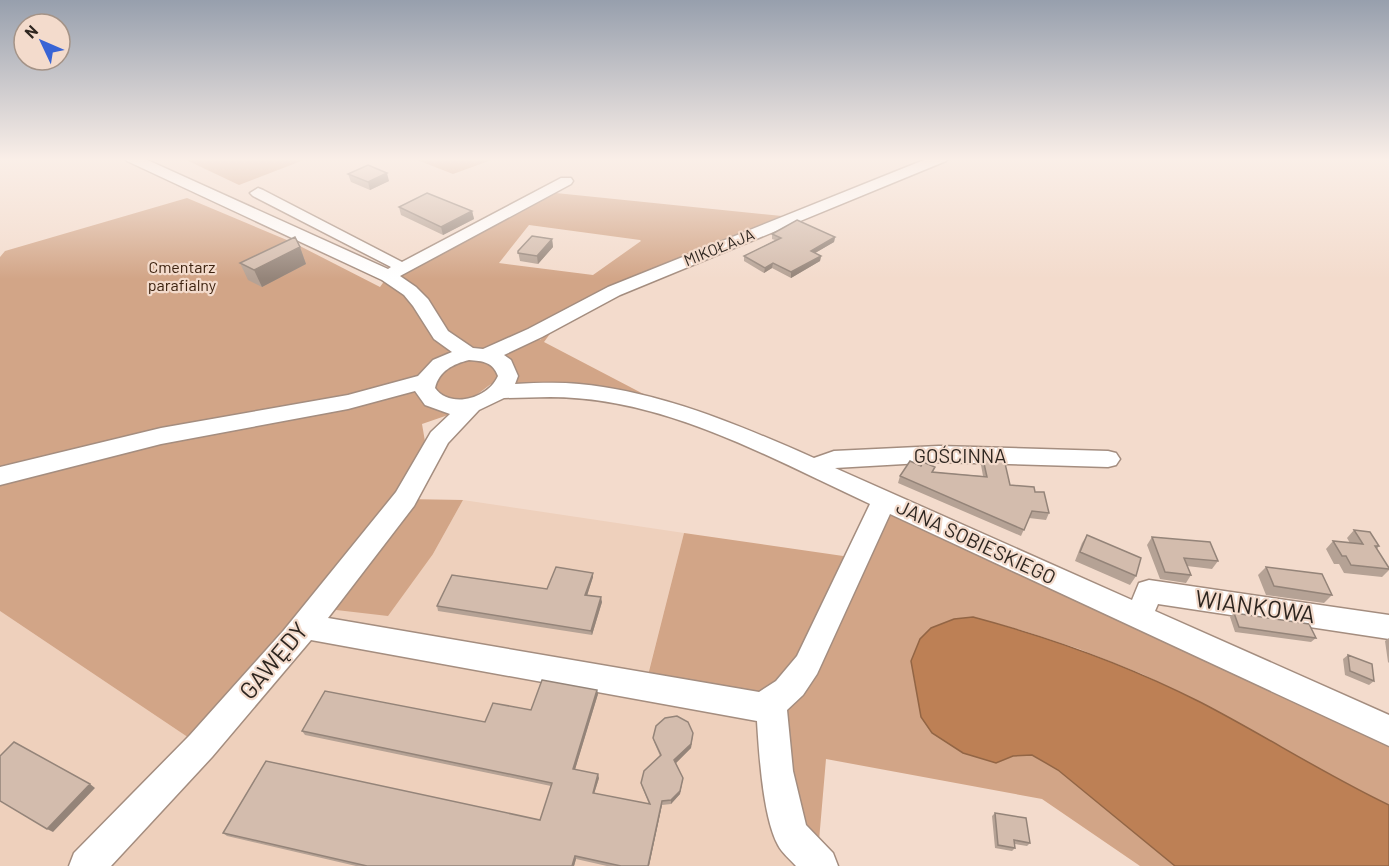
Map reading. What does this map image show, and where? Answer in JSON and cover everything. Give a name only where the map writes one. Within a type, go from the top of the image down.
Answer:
[{"type":"street","points":[[220,198],[388,276],[410,291],[421,303],[441,335],[493,368]]},
{"type":"street","points":[[269,198],[404,268]]},
{"type":"street","points":[[388,276],[534,198]]},
{"type":"street","name":"MIKOŁAJA","points":[[493,368],[533,339],[535,333],[614,291],[842,198]]},
{"type":"street","points":[[440,364],[441,335]]},
{"type":"street","points":[[431,393],[430,372],[440,364],[493,368]]},
{"type":"street","points":[[0,476],[161,436],[348,402],[431,393],[471,406],[493,397],[493,368]]},
{"type":"street","name":"JANA SOBIESKIEGO","points":[[493,368],[541,391],[552,389],[582,392],[676,411],[730,430],[1389,731]]},
{"type":"street","name":"GAWĘDY","points":[[431,393],[439,438]]},
{"type":"street","name":"GAWĘDY","points":[[87,866],[201,746],[304,626],[366,551],[405,499],[439,438],[471,406]]},
{"type":"street","name":"GOŚCINNA","points":[[814,468],[834,459],[939,454],[1108,459]]},
{"type":"street","points":[[304,626],[759,707],[771,705],[791,686],[807,665],[862,528],[884,500]]},
{"type":"street","name":"WIANKOWA","points":[[1139,617],[1149,591],[1389,627]]},
{"type":"street","points":[[771,705],[777,771],[791,834],[820,866]]},
{"type":"shaded area","points":[[463,500],[684,533],[645,686],[759,707],[817,866],[0,866],[0,611],[201,746],[304,626],[433,554]]},
{"type":"shaded area","points":[[973,617],[1060,643],[1145,676],[1200,702],[1389,805],[1389,866],[1175,866],[1058,770],[1032,755],[1013,756],[996,763],[963,753],[932,733],[921,717],[911,661],[920,639],[931,628],[954,619]]},
{"type":"green space","name":"Cmentarz parafialny","points":[[188,198],[294,243],[380,287],[388,276],[534,198],[609,198],[792,217],[535,333],[540,340],[552,331],[544,342],[676,411],[582,391],[491,384],[451,414],[422,424],[428,459],[405,499],[463,500],[433,554],[388,616],[319,608],[201,746],[0,611],[0,257],[5,251]],"holes":[[[529,225],[641,241],[593,275],[499,263]]]},
{"type":"green space","points":[[884,500],[1389,731],[1389,805],[1316,768],[1201,703],[1142,674],[1079,649],[973,617],[954,619],[920,639],[911,661],[915,685],[996,763],[1013,756],[1032,755],[1058,770],[1175,866],[1140,866],[1042,799],[826,759],[817,864],[807,854],[771,705],[645,687],[684,533],[857,558]]},
{"type":"building","points":[[416,198],[441,198],[472,211],[441,227],[399,207]]},
{"type":"building","points":[[797,220],[835,237],[811,251],[821,256],[791,272],[773,263],[765,268],[744,256],[781,238],[772,234]]},
{"type":"building","points":[[532,236],[552,239],[537,256],[518,253],[518,251]]},
{"type":"building","points":[[295,237],[300,247],[254,270],[240,263]]},
{"type":"building","points":[[983,459],[1004,459],[1010,485],[1034,487],[1035,492],[1044,492],[1049,513],[1032,511],[1024,530],[900,476],[910,461],[921,466],[923,462],[935,467],[932,472],[987,477]]},
{"type":"building","points":[[1354,530],[1370,532],[1379,546],[1375,546],[1389,569],[1351,565],[1346,556],[1342,556],[1333,541],[1363,544]]},
{"type":"building","points":[[1087,535],[1141,558],[1136,576],[1080,552]]},
{"type":"building","points":[[1152,537],[1210,542],[1218,561],[1184,558],[1191,575],[1165,572]]},
{"type":"building","points":[[556,567],[593,573],[585,595],[601,597],[591,631],[437,606],[452,575],[547,589]]},
{"type":"building","points":[[1266,567],[1322,574],[1332,595],[1274,586]]},
{"type":"building","points":[[1234,613],[1309,624],[1316,638],[1239,627]]},
{"type":"building","points":[[1348,655],[1372,664],[1374,681],[1350,671]]},
{"type":"building","points":[[542,680],[597,690],[573,769],[598,774],[593,793],[650,804],[641,783],[644,771],[661,755],[653,738],[656,726],[665,718],[677,716],[688,722],[693,733],[691,744],[674,760],[683,778],[680,791],[671,800],[662,801],[648,866],[621,866],[575,856],[572,866],[367,866],[223,833],[266,761],[540,820],[552,783],[302,731],[325,691],[485,722],[493,703],[531,710]]},
{"type":"building","points":[[14,742],[90,784],[47,829],[0,801],[0,756]]},
{"type":"building","points":[[995,813],[1026,818],[1030,843],[1014,840],[1015,848],[998,845]]}]
